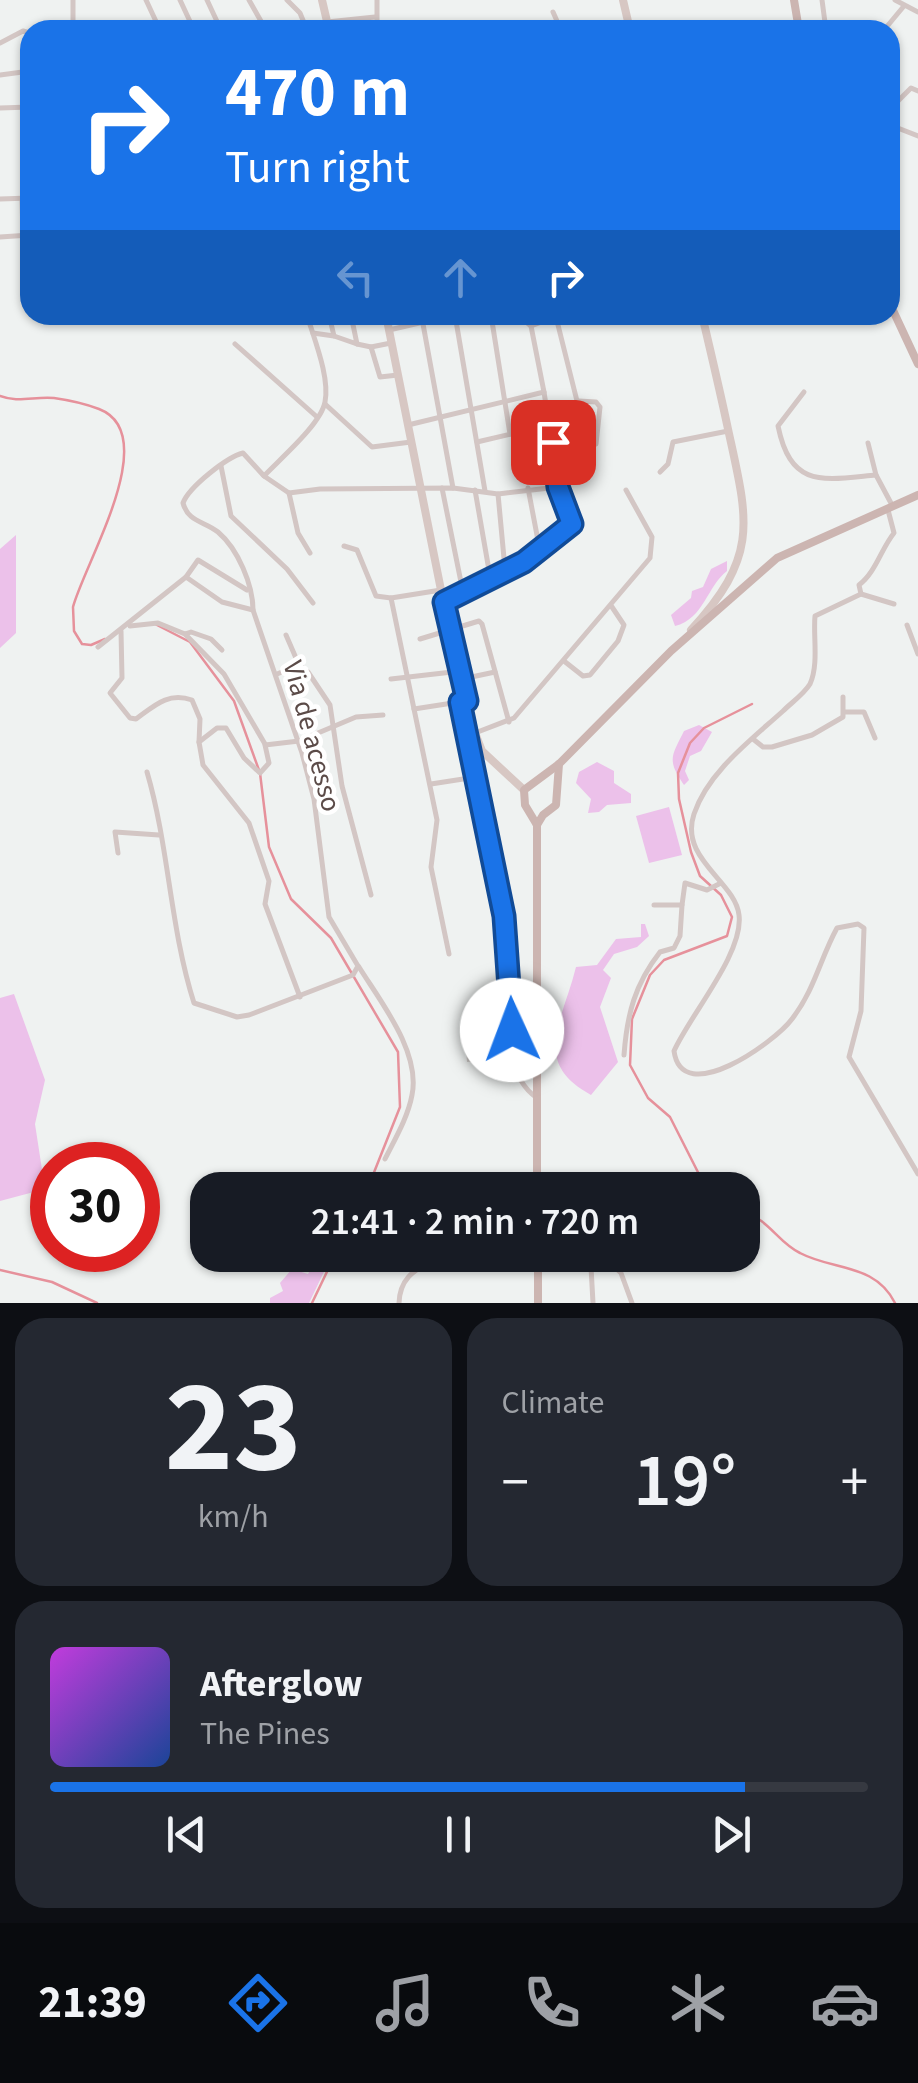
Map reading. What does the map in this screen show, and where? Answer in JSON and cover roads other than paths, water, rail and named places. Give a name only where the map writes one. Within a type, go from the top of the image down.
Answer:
[{"type":"main road","points":[[900,325],[918,364]]},
{"type":"main road","points":[[537,1172],[537,824],[523,800],[524,790],[560,764],[671,652],[777,558],[918,495]]},
{"type":"main road","points":[[537,824],[556,805],[560,764]]},
{"type":"main road","points":[[536,780],[548,781],[556,788]]},
{"type":"main road","points":[[532,813],[542,815]]},
{"type":"main road","points":[[538,1272],[538,1303]]},
{"type":"street","points":[[287,0],[304,20]]},
{"type":"street","points":[[375,20],[377,0]]},
{"type":"street","points":[[895,0],[918,12]]},
{"type":"street","points":[[892,20],[904,6]]},
{"type":"street","points":[[553,12],[557,20]]},
{"type":"street","points":[[351,20],[374,17]]},
{"type":"street","points":[[310,325],[325,404],[372,447],[411,442]]},
{"type":"street","points":[[331,325],[334,336]]},
{"type":"street","points":[[352,325],[356,344]]},
{"type":"street","points":[[388,325],[462,675],[476,777],[504,916],[512,1063],[518,1082],[537,1098]]},
{"type":"street","points":[[389,330],[411,325]]},
{"type":"street","points":[[423,325],[452,488]]},
{"type":"street","points":[[456,325],[485,492]]},
{"type":"street","points":[[494,325],[510,434]]},
{"type":"street","points":[[477,442],[551,425],[580,413],[560,325]]},
{"type":"street","points":[[671,652],[712,607],[734,571],[742,549],[744,493],[704,325]]},
{"type":"street","points":[[444,602],[540,551],[572,524],[558,487],[551,425],[531,326]]},
{"type":"street","points":[[312,333],[371,347],[391,343]]},
{"type":"street","points":[[235,344],[317,417]]},
{"type":"street","points":[[371,347],[380,377],[398,375]]},
{"type":"street","points":[[408,425],[544,392]]},
{"type":"street","points":[[804,392],[778,426],[782,448],[796,470],[817,478],[876,475]]},
{"type":"street","points":[[554,452],[596,444],[600,406],[579,401]]},
{"type":"street","points":[[264,476],[325,404]]},
{"type":"street","points":[[660,472],[668,464],[673,442],[728,431]]},
{"type":"street","points":[[868,443],[894,532],[880,550],[871,573],[859,585],[864,594],[894,604]]},
{"type":"street","points":[[312,603],[287,569],[231,516],[220,462],[243,453],[264,476],[289,493],[320,489],[452,488],[498,494],[558,487]]},
{"type":"street","name":"Via de acesso","points":[[220,462],[215,472],[187,494],[185,510],[191,518],[221,534],[234,551],[299,741],[314,799],[329,917],[401,1039],[411,1068],[414,1090],[385,1160]]},
{"type":"street","points":[[442,488],[462,592]]},
{"type":"street","points":[[528,488],[540,551]]},
{"type":"street","points":[[475,490],[490,577]]},
{"type":"street","points":[[475,733],[510,722],[650,558],[653,546],[626,490]]},
{"type":"street","points":[[289,493],[298,534],[310,553]]},
{"type":"street","points":[[498,494],[506,569]]},
{"type":"street","points":[[344,546],[357,550],[376,596],[391,598],[441,590]]},
{"type":"street","points":[[98,648],[124,629],[139,611],[186,577],[198,560],[250,591]]},
{"type":"street","points":[[186,577],[222,602],[252,610]]},
{"type":"street","points":[[864,594],[814,616],[810,683],[716,776],[692,820],[694,841],[740,918],[722,966],[674,1052],[679,1068],[691,1074],[718,1070],[764,1046],[789,1024],[806,998],[837,928],[858,924],[864,928],[861,1011],[849,1056],[918,1174]]},
{"type":"street","points":[[391,598],[437,820],[431,867],[448,954]]},
{"type":"street","points":[[564,661],[583,676],[590,675],[618,641],[624,625],[612,607]]},
{"type":"street","points":[[124,629],[158,623],[185,634],[224,674],[265,745],[269,763],[260,772],[244,758],[226,728],[217,728],[200,742]]},
{"type":"street","points":[[420,639],[482,624],[510,722]]},
{"type":"street","points":[[908,625],[918,654]]},
{"type":"street","points":[[124,629],[122,678],[110,694],[130,718],[136,719],[165,698],[192,700],[200,719],[203,766],[250,824],[270,881],[265,904],[300,997]]},
{"type":"street","points":[[185,634],[210,638],[222,650]]},
{"type":"street","points":[[286,636],[299,665],[330,705],[342,786],[371,895]]},
{"type":"street","points":[[277,674],[299,665]]},
{"type":"street","points":[[390,679],[495,672]]},
{"type":"street","points":[[753,739],[772,748],[833,726],[844,712],[843,697]]},
{"type":"street","points":[[414,709],[463,701]]},
{"type":"street","points":[[463,701],[482,751],[524,790]]},
{"type":"street","points":[[844,712],[864,712],[875,738]]},
{"type":"street","points":[[265,745],[278,740],[299,741],[356,717],[383,714]]},
{"type":"street","points":[[146,772],[156,802],[158,835],[182,965],[194,1003],[237,1017],[344,980],[358,966]]},
{"type":"street","points":[[508,775],[536,780]]},
{"type":"street","points":[[431,784],[476,777]]},
{"type":"street","points":[[118,853],[115,832],[158,835]]},
{"type":"street","points":[[624,1055],[630,1005],[636,989],[660,952],[674,948],[680,936],[685,883],[707,890],[720,884]]},
{"type":"street","points":[[654,905],[682,905]]},
{"type":"street","points":[[512,1030],[536,1028]]},
{"type":"street","points":[[593,1303],[592,1267],[608,1261],[622,1273],[632,1303]]},
{"type":"street","points":[[399,1303],[400,1284],[417,1272]]},
{"type":"waterway","points":[[0,396],[77,402],[99,409],[117,423],[124,444],[122,471],[73,607],[74,631],[82,644],[105,639]]},
{"type":"waterway","points":[[155,624],[190,642],[234,701],[260,773],[269,847],[291,899],[331,938],[398,1052],[400,1107],[374,1172]]},
{"type":"waterway","points":[[698,1172],[670,1117],[648,1098],[630,1065],[632,1019],[650,975],[664,960],[727,936],[732,917],[721,895],[700,876],[691,852],[679,799],[678,773],[690,743],[704,728],[752,704]]},
{"type":"waterway","points":[[760,1220],[800,1253],[865,1274],[887,1290],[895,1303]]},
{"type":"waterway","points":[[0,1270],[52,1282],[97,1303]]},
{"type":"waterway","points":[[312,1303],[327,1272]]}]
